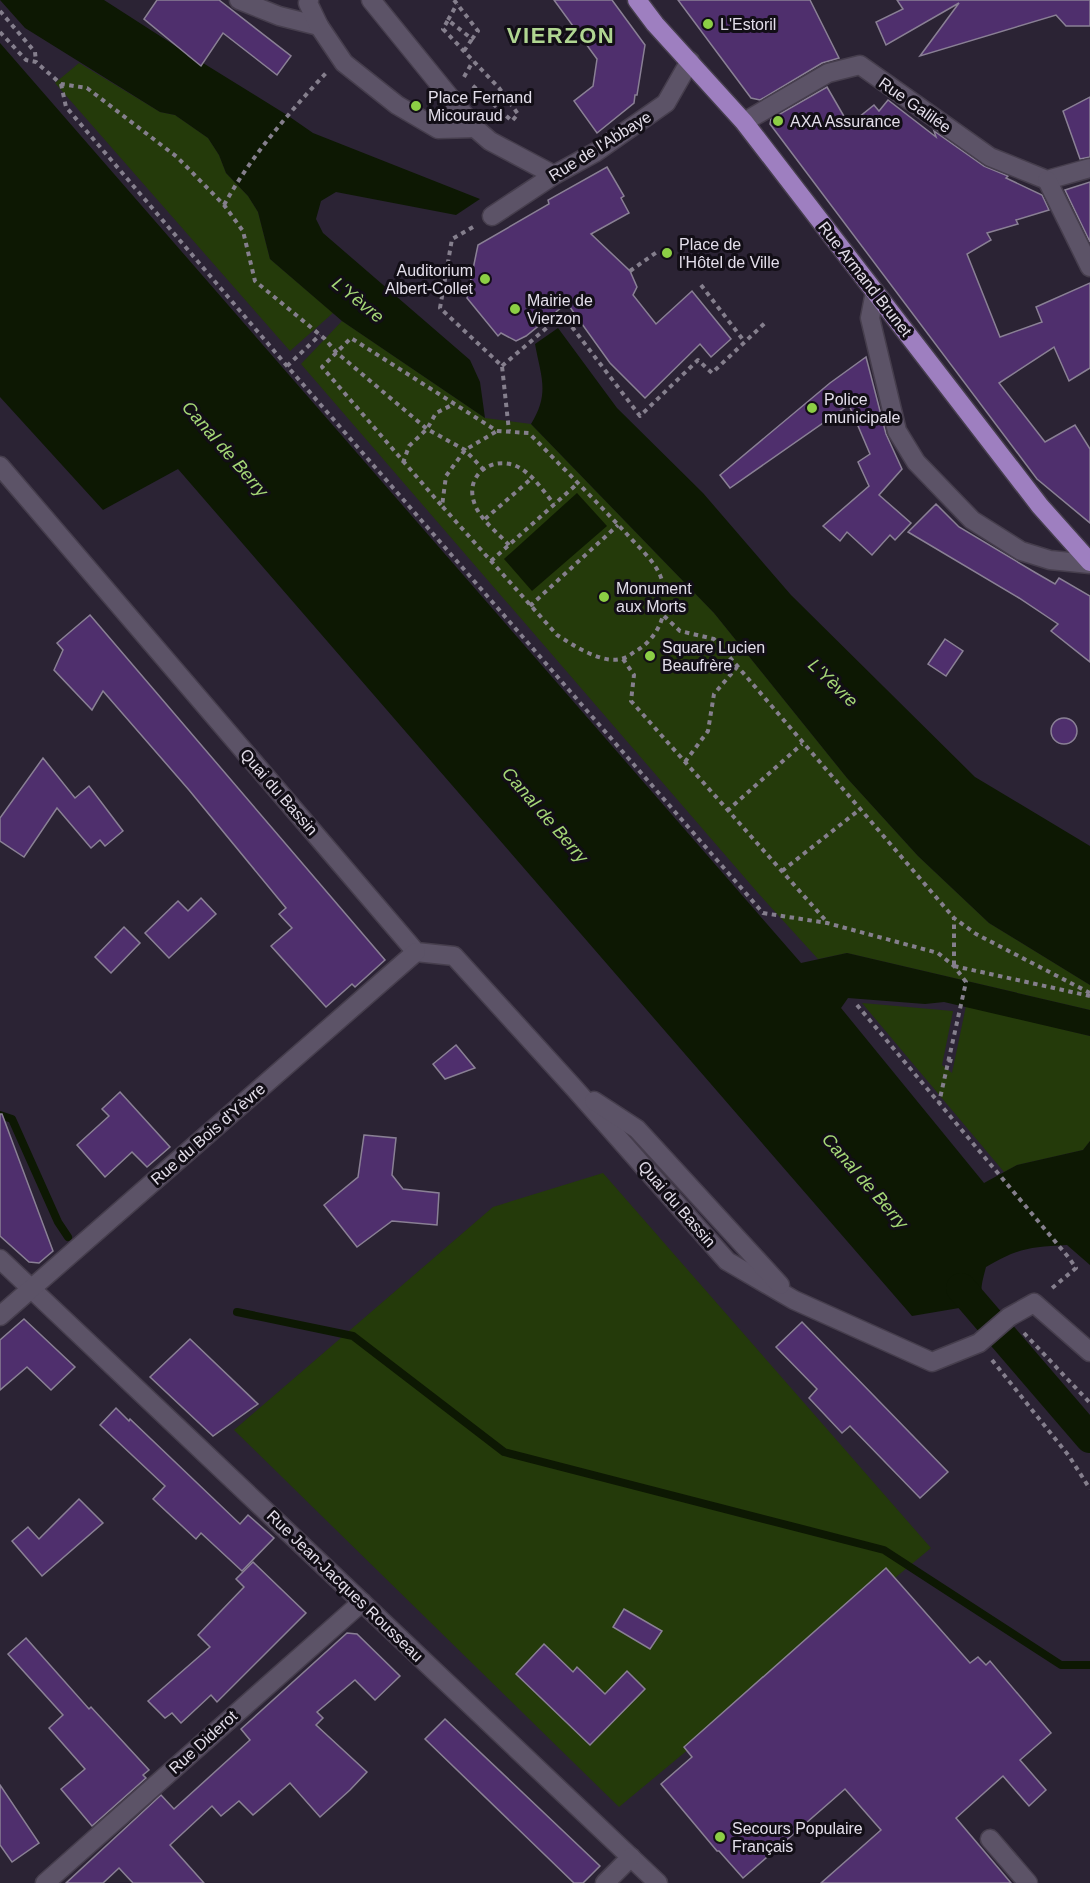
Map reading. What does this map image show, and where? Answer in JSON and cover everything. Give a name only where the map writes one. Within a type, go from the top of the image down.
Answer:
[{"type":"main road","name":"Rue Armand Brunet","points":[[637,0],[655,24],[744,122],[1040,506],[1090,563]]},
{"type":"street","points":[[239,0],[279,16],[319,26]]},
{"type":"street","points":[[309,0],[308,3],[319,26],[344,63],[397,105],[438,129],[475,128]]},
{"type":"street","points":[[371,0],[475,128],[490,141],[554,175]]},
{"type":"street","name":"Rue de l'Abbaye","points":[[492,216],[554,175],[596,152],[666,104],[690,61]]},
{"type":"street","name":"Rue Galilée","points":[[744,122],[828,73],[860,65],[990,158],[1047,180]]},
{"type":"street","points":[[1090,168],[1047,180],[1090,267]]},
{"type":"street","points":[[875,291],[870,318],[897,431],[916,462],[972,520],[1021,550],[1050,560],[1090,563]]},
{"type":"street","name":"Quai du Bassin","points":[[0,466],[417,952],[454,956],[575,1089],[637,1129],[794,1300],[933,1362],[979,1343],[1009,1317],[1034,1303]]},
{"type":"street","name":"Rue du Bois d'Yèvre","points":[[0,1316],[417,952]]},
{"type":"street","name":"Rue Jean-Jacques Rousseau","points":[[0,1259],[658,1883]]},
{"type":"street","points":[[1034,1303],[1090,1352]]},
{"type":"street","name":"Rue Diderot","points":[[45,1883],[362,1602]]},
{"type":"street","points":[[990,1839],[1028,1883]]},
{"type":"street","points":[[605,1883],[631,1857]]},
{"type":"path","points":[[464,51],[478,31],[456,2],[443,29],[499,88],[518,114],[512,121],[464,77]]},
{"type":"path","points":[[0,11],[35,52],[36,62]]},
{"type":"path","points":[[448,20],[472,39]]},
{"type":"path","points":[[0,32],[26,60],[36,62],[61,84],[87,88],[177,157],[224,205],[243,231],[255,281],[427,429],[465,450],[484,470]]},
{"type":"path","points":[[224,205],[236,183],[288,114],[340,58]]},
{"type":"path","points":[[460,85],[473,61]]},
{"type":"path","points":[[61,84],[66,107],[287,366],[763,913],[827,923],[938,953],[954,966],[966,982],[939,1103]]},
{"type":"path","points":[[492,216],[452,239],[440,308],[502,366],[509,431]]},
{"type":"path","points":[[630,271],[657,252]]},
{"type":"path","points":[[701,285],[744,341]]},
{"type":"path","points":[[502,366],[557,319],[569,323],[640,416],[698,360],[712,373],[767,321]]},
{"type":"path","points":[[287,366],[320,335]]},
{"type":"path","points":[[442,506],[446,476],[465,450],[497,431],[529,433],[644,553],[660,575],[664,597],[664,616],[658,629],[645,645],[623,659],[606,658],[580,650],[557,635],[403,463],[322,367],[351,338],[497,431]]},
{"type":"path","points":[[403,463],[409,446],[427,429],[436,413],[455,404]]},
{"type":"path","points":[[509,545],[484,519],[474,504],[472,487],[488,466],[506,462],[524,471],[554,504]]},
{"type":"path","points":[[484,519],[531,479]]},
{"type":"path","points":[[491,561],[578,483]]},
{"type":"path","points":[[530,606],[618,525]]},
{"type":"path","points":[[664,616],[680,631],[714,639],[954,918],[976,934],[1090,995]]},
{"type":"path","points":[[623,659],[634,675],[631,701],[827,923]]},
{"type":"path","points":[[685,762],[708,731],[714,694],[737,667]]},
{"type":"path","points":[[728,811],[802,744]]},
{"type":"path","points":[[782,871],[859,810]]},
{"type":"path","points":[[954,918],[954,966]]},
{"type":"path","points":[[954,966],[1090,995]]},
{"type":"path","points":[[857,1005],[1076,1268],[1034,1303]]},
{"type":"path","points":[[958,1014],[964,1015]]},
{"type":"path","points":[[948,1060],[955,1062]]},
{"type":"path","points":[[1009,1317],[1090,1403]]},
{"type":"path","points":[[979,1343],[1069,1456],[1090,1489]]},
{"type":"green space","points":[[79,63],[160,112],[175,115],[208,138],[219,155],[226,173],[248,196],[258,212],[270,259],[333,313],[290,351],[55,83]]},
{"type":"green space","name":"Square Lucien Beaufrère","points":[[342,321],[485,418],[531,424],[714,613],[847,778],[918,856],[989,923],[1090,985],[1090,1010],[847,953],[818,959],[758,893],[301,364]]},
{"type":"green space","points":[[862,1003],[953,1011],[942,1065],[952,1073],[966,1006],[1090,1036],[1090,1141],[1083,1150],[1017,1165],[1004,1172]]},
{"type":"green space","points":[[603,1173],[931,1548],[619,1807],[234,1430],[493,1207]]},
{"type":"water","name":"L'Yèvre","points":[[0,0],[104,0],[188,54],[187,56],[201,65],[203,63],[313,133],[480,199],[456,215],[336,192],[321,201],[316,219],[323,233],[470,360],[480,382],[485,418],[342,321],[270,259],[258,212],[248,196],[226,173],[219,155],[208,138],[175,115],[160,112],[25,28]]},
{"type":"water","points":[[0,43],[801,963],[847,953],[1090,1010],[1090,1036],[944,1002],[925,1004],[848,998],[841,1008],[984,1183],[1017,1165],[1083,1150],[1090,1141],[1090,1265],[1067,1245],[1025,1250],[986,1267],[982,1292],[993,1314],[984,1322],[965,1307],[912,1316],[178,469],[103,510],[0,397]]},
{"type":"water","name":"L'Yèvre","points":[[558,328],[617,408],[703,493],[791,595],[975,777],[1090,846],[1090,985],[989,923],[918,856],[847,778],[714,613],[531,424],[537,413],[542,394],[535,344]]},
{"type":"water","points":[[577,493],[607,526],[532,591],[504,559]]},
{"type":"building","points":[[157,0],[219,0],[291,56],[277,75],[223,33],[201,66],[144,19]]},
{"type":"building","points":[[554,0],[612,0],[645,45],[634,103],[597,133],[574,101],[593,86],[597,59]]},
{"type":"building","points":[[678,0],[810,0],[839,58],[822,63],[760,100],[751,98]]},
{"type":"building","points":[[897,0],[1090,0],[1090,26],[1066,26],[1056,15],[920,56],[959,3],[886,45],[876,22],[903,9]]},
{"type":"building","points":[[827,87],[849,125],[874,105],[879,111],[888,100],[936,137],[934,131],[984,166],[1042,195],[1049,210],[1016,220],[1018,224],[987,233],[991,240],[967,254],[1000,337],[1042,322],[1036,307],[1090,283],[1090,368],[1069,381],[1054,347],[999,383],[1045,442],[1075,425],[1090,449],[1090,523],[1037,479],[770,124],[771,119]]},
{"type":"building","points":[[1090,97],[1090,157],[1080,159],[1063,111]]},
{"type":"building","name":"Mairie de Vierzon","points":[[607,167],[624,196],[621,198],[629,213],[591,234],[630,271],[637,287],[633,295],[656,324],[692,291],[731,339],[711,357],[700,344],[645,398],[610,363],[567,303],[526,336],[516,341],[501,333],[498,336],[467,298],[478,245],[549,204],[548,200]]},
{"type":"building","points":[[1090,182],[1090,242],[1065,190]]},
{"type":"building","points":[[866,357],[886,434],[902,469],[879,495],[911,523],[895,540],[890,535],[872,555],[847,532],[840,541],[823,526],[869,486],[858,462],[870,454],[849,405],[730,488],[720,475],[830,383]]},
{"type":"building","points":[[936,504],[959,527],[1036,573],[1055,584],[1059,578],[1090,596],[1090,662],[1051,631],[1058,624],[908,532]]},
{"type":"building","points":[[90,615],[385,960],[355,987],[352,984],[326,1007],[271,946],[292,928],[279,914],[286,908],[189,790],[103,691],[92,710],[54,670],[63,650],[57,643]]},
{"type":"building","points":[[945,639],[963,651],[946,676],[928,664]]},
{"type":"building","points":[[1064,718],[1073,722],[1077,731],[1073,740],[1064,744],[1055,740],[1051,731],[1055,722]]},
{"type":"building","points":[[43,758],[75,798],[89,786],[123,831],[105,846],[100,840],[91,848],[57,808],[24,857],[0,841],[0,818]]},
{"type":"building","points":[[201,898],[216,914],[169,958],[145,933],[178,901],[188,911]]},
{"type":"building","points":[[124,927],[140,943],[111,973],[95,957]]},
{"type":"building","points":[[456,1045],[475,1068],[445,1079],[433,1064]]},
{"type":"building","points":[[120,1092],[170,1147],[147,1167],[132,1152],[105,1177],[77,1145],[109,1116],[102,1109]]},
{"type":"building","points":[[0,1114],[2,1114],[53,1251],[39,1263],[29,1262],[0,1236]]},
{"type":"building","points":[[364,1135],[396,1138],[392,1175],[403,1189],[439,1193],[437,1225],[392,1221],[357,1247],[324,1205],[358,1177]]},
{"type":"building","points":[[24,1319],[75,1367],[51,1390],[27,1367],[0,1390],[0,1340]]},
{"type":"building","points":[[802,1322],[948,1472],[920,1498],[850,1426],[842,1433],[809,1398],[817,1389],[776,1347]]},
{"type":"building","points":[[190,1339],[258,1404],[213,1436],[150,1377]]},
{"type":"building","points":[[116,1408],[240,1524],[248,1515],[274,1538],[242,1571],[201,1533],[196,1539],[153,1499],[165,1486],[100,1425]]},
{"type":"building","points":[[79,1499],[103,1523],[42,1576],[12,1541],[28,1527],[39,1539]]},
{"type":"building","points":[[253,1562],[306,1613],[217,1702],[211,1695],[181,1723],[172,1713],[165,1718],[148,1701],[210,1647],[198,1635],[244,1587],[236,1579]]},
{"type":"building","points":[[886,1568],[970,1663],[978,1657],[986,1665],[990,1661],[1051,1733],[1020,1760],[1046,1790],[1029,1806],[1003,1776],[956,1818],[1011,1883],[821,1883],[881,1830],[845,1789],[743,1878],[717,1851],[661,1784],[692,1757],[684,1747]]},
{"type":"building","points":[[624,1609],[662,1631],[650,1649],[613,1627]]},
{"type":"building","points":[[347,1633],[357,1634],[400,1676],[375,1700],[355,1680],[317,1712],[323,1718],[316,1725],[367,1772],[320,1817],[290,1783],[253,1815],[239,1801],[221,1816],[212,1806],[170,1845],[204,1883],[133,1883],[119,1868],[103,1883],[66,1883],[161,1795],[174,1809],[250,1740],[241,1729]]},
{"type":"building","points":[[26,1638],[89,1709],[91,1707],[149,1770],[143,1775],[146,1778],[92,1826],[61,1789],[85,1769],[49,1728],[63,1715],[8,1654]]},
{"type":"building","points":[[544,1644],[573,1672],[577,1667],[605,1694],[627,1671],[645,1689],[590,1745],[516,1674]]},
{"type":"building","points":[[445,1719],[600,1866],[583,1883],[574,1883],[425,1739]]},
{"type":"building","points":[[0,1785],[39,1843],[12,1862],[0,1845]]},
{"type":"waterway","points":[[0,1115],[12,1119],[58,1222],[68,1237]]},
{"type":"waterway","name":"Canal de Berry","points":[[961,1288],[1090,1438]]},
{"type":"waterway","points":[[237,1312],[353,1336],[504,1452],[884,1550],[1061,1665],[1090,1665]]},
{"type":"place","name":"L'Estoril","points":[[708,24]]},
{"type":"place","name":"Place Fernand Micouraud","points":[[416,106]]},
{"type":"place","name":"AXA Assurance","points":[[778,121]]},
{"type":"place","name":"Place de l'Hôtel de Ville","points":[[667,253]]},
{"type":"place","name":"Auditorium Albert-Collet","points":[[485,279]]},
{"type":"place","name":"Mairie de Vierzon","points":[[515,309]]},
{"type":"place","name":"Police municipale","points":[[812,408]]},
{"type":"place","name":"Monument aux Morts","points":[[604,597]]},
{"type":"place","name":"Square Lucien Beaufrère","points":[[650,656]]},
{"type":"place","name":"Secours Populaire Français","points":[[720,1837]]},
{"type":"district","name":"VIERZON","points":[[561,35]]}]
